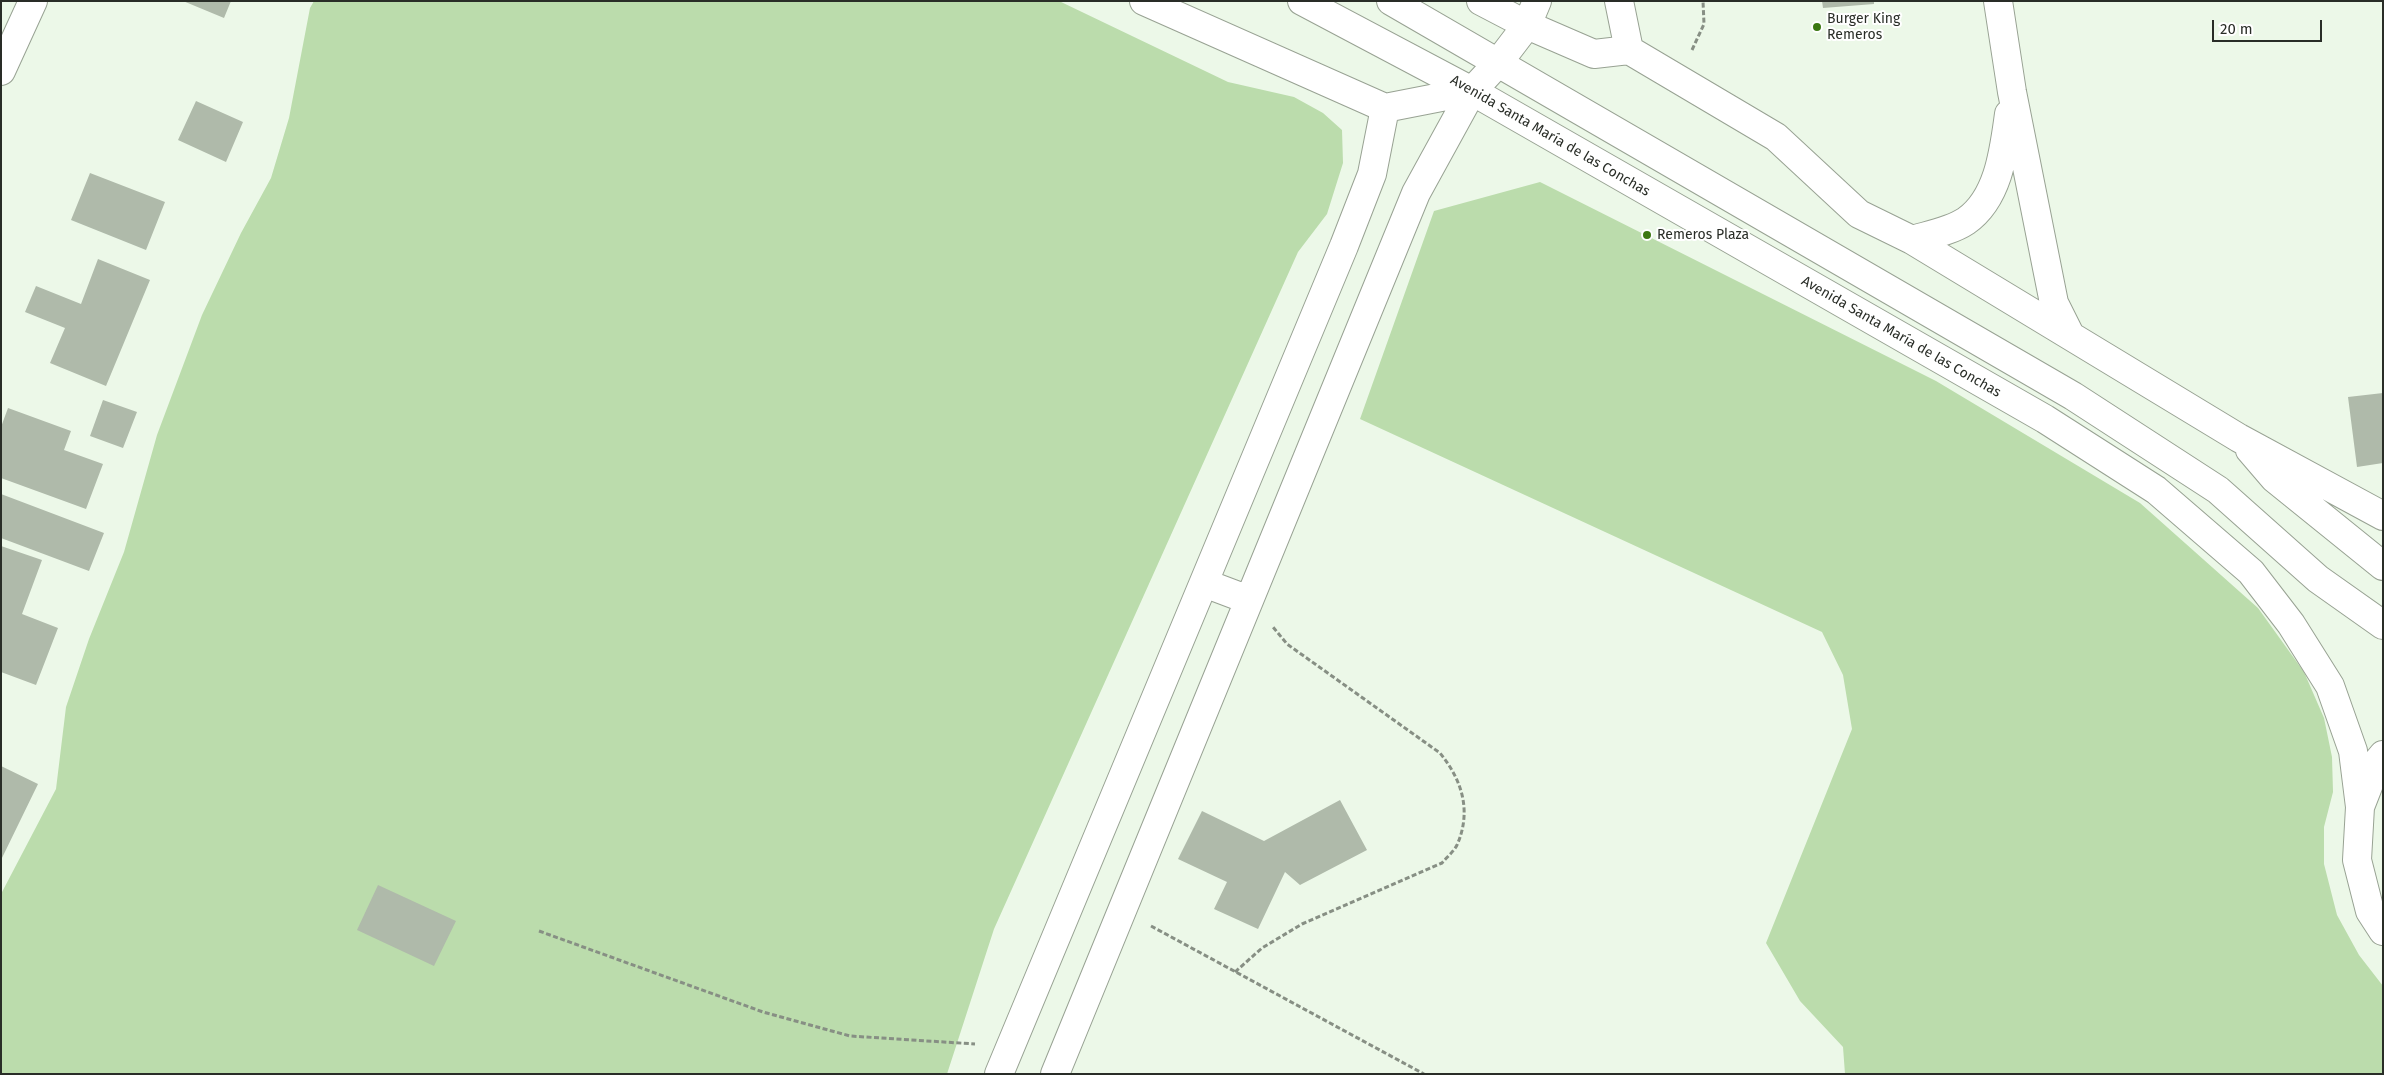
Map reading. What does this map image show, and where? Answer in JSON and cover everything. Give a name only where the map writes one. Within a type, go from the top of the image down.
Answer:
[{"type":"street","points":[[1,71],[32,1]]},
{"type":"street","points":[[1144,1],[1385,108],[1472,91]]},
{"type":"street","name":"Avenida Santa María de las Conchas","points":[[1302,1],[1472,91],[2045,419],[2156,490],[2251,572],[2291,624],[2330,686],[2353,751],[2360,807]]},
{"type":"street","points":[[1391,1],[2073,396],[2218,490],[2318,579],[2383,625]]},
{"type":"street","points":[[1481,1],[1532,13],[1594,54],[1629,50],[1776,137],[1859,214],[1912,240],[2240,438],[2383,516]]},
{"type":"street","points":[[1619,1],[1629,50]]},
{"type":"street","points":[[1998,1],[2012,92],[2054,303],[2070,336]]},
{"type":"street","points":[[1055,1074],[1416,193],[1472,91],[1498,63],[1532,13]]},
{"type":"street","points":[[1912,240],[1966,221],[1984,203],[2002,162],[2012,92]]},
{"type":"street","points":[[999,1074],[1372,174],[1385,108]]},
{"type":"street","points":[[2240,438],[2274,478],[2383,566]]},
{"type":"street","points":[[1204,583],[1249,600]]},
{"type":"street","points":[[2383,755],[2378,761],[2360,807],[2357,860],[2370,911],[2383,931]]},
{"type":"path","points":[[1235,972],[1262,948],[1302,924],[1442,863],[1457,845],[1464,819],[1464,796],[1454,770],[1440,753],[1287,644],[1249,600]]},
{"type":"path","points":[[1122,910],[1424,1074]]},
{"type":"path","points":[[539,931],[763,1012],[850,1036],[1011,1045]]},
{"type":"green space","points":[[314,1],[1059,1],[1228,82],[1294,97],[1323,113],[1342,130],[1343,163],[1327,214],[1298,252],[994,929],[947,1074],[1,1074],[1,894],[56,789],[66,707],[89,639],[124,552],[157,435],[202,315],[241,233],[271,178],[289,118],[310,8]]},
{"type":"green space","points":[[1540,182],[1936,381],[2140,503],[2258,608],[2304,672],[2324,718],[2332,757],[2333,792],[2324,827],[2324,864],[2337,915],[2359,955],[2383,986],[2383,1074],[1845,1074],[1843,1047],[1800,1001],[1766,943],[1852,729],[1843,675],[1822,632],[1360,419],[1434,211]]},
{"type":"building","points":[[183,1],[231,1],[224,18]]},
{"type":"building","points":[[1822,1],[1874,1],[1874,4],[1823,8]]},
{"type":"building","points":[[196,101],[243,122],[226,162],[178,140]]},
{"type":"building","points":[[90,173],[165,202],[146,250],[71,220]]},
{"type":"building","points":[[98,259],[150,280],[106,386],[50,363],[65,328],[25,312],[36,286],[81,304]]},
{"type":"building","points":[[2383,393],[2383,463],[2357,467],[2348,397]]},
{"type":"building","points":[[103,400],[137,412],[123,448],[90,436]]},
{"type":"building","points":[[8,408],[71,431],[64,450],[103,464],[86,509],[1,478],[1,427]]},
{"type":"building","points":[[1,494],[104,533],[89,571],[1,538]]},
{"type":"building","points":[[1,546],[42,560],[22,614],[58,628],[36,685],[1,672]]},
{"type":"building","points":[[1,766],[38,784],[1,860]]},
{"type":"building","points":[[1340,800],[1367,850],[1300,885],[1285,872],[1258,929],[1214,909],[1227,882],[1178,859],[1202,811],[1264,841]]},
{"type":"building","points":[[378,885],[456,921],[434,966],[357,930]]},
{"type":"place","name":"Burger King Remeros","points":[[1817,27]]},
{"type":"place","name":"Remeros Plaza","points":[[1647,235]]}]
